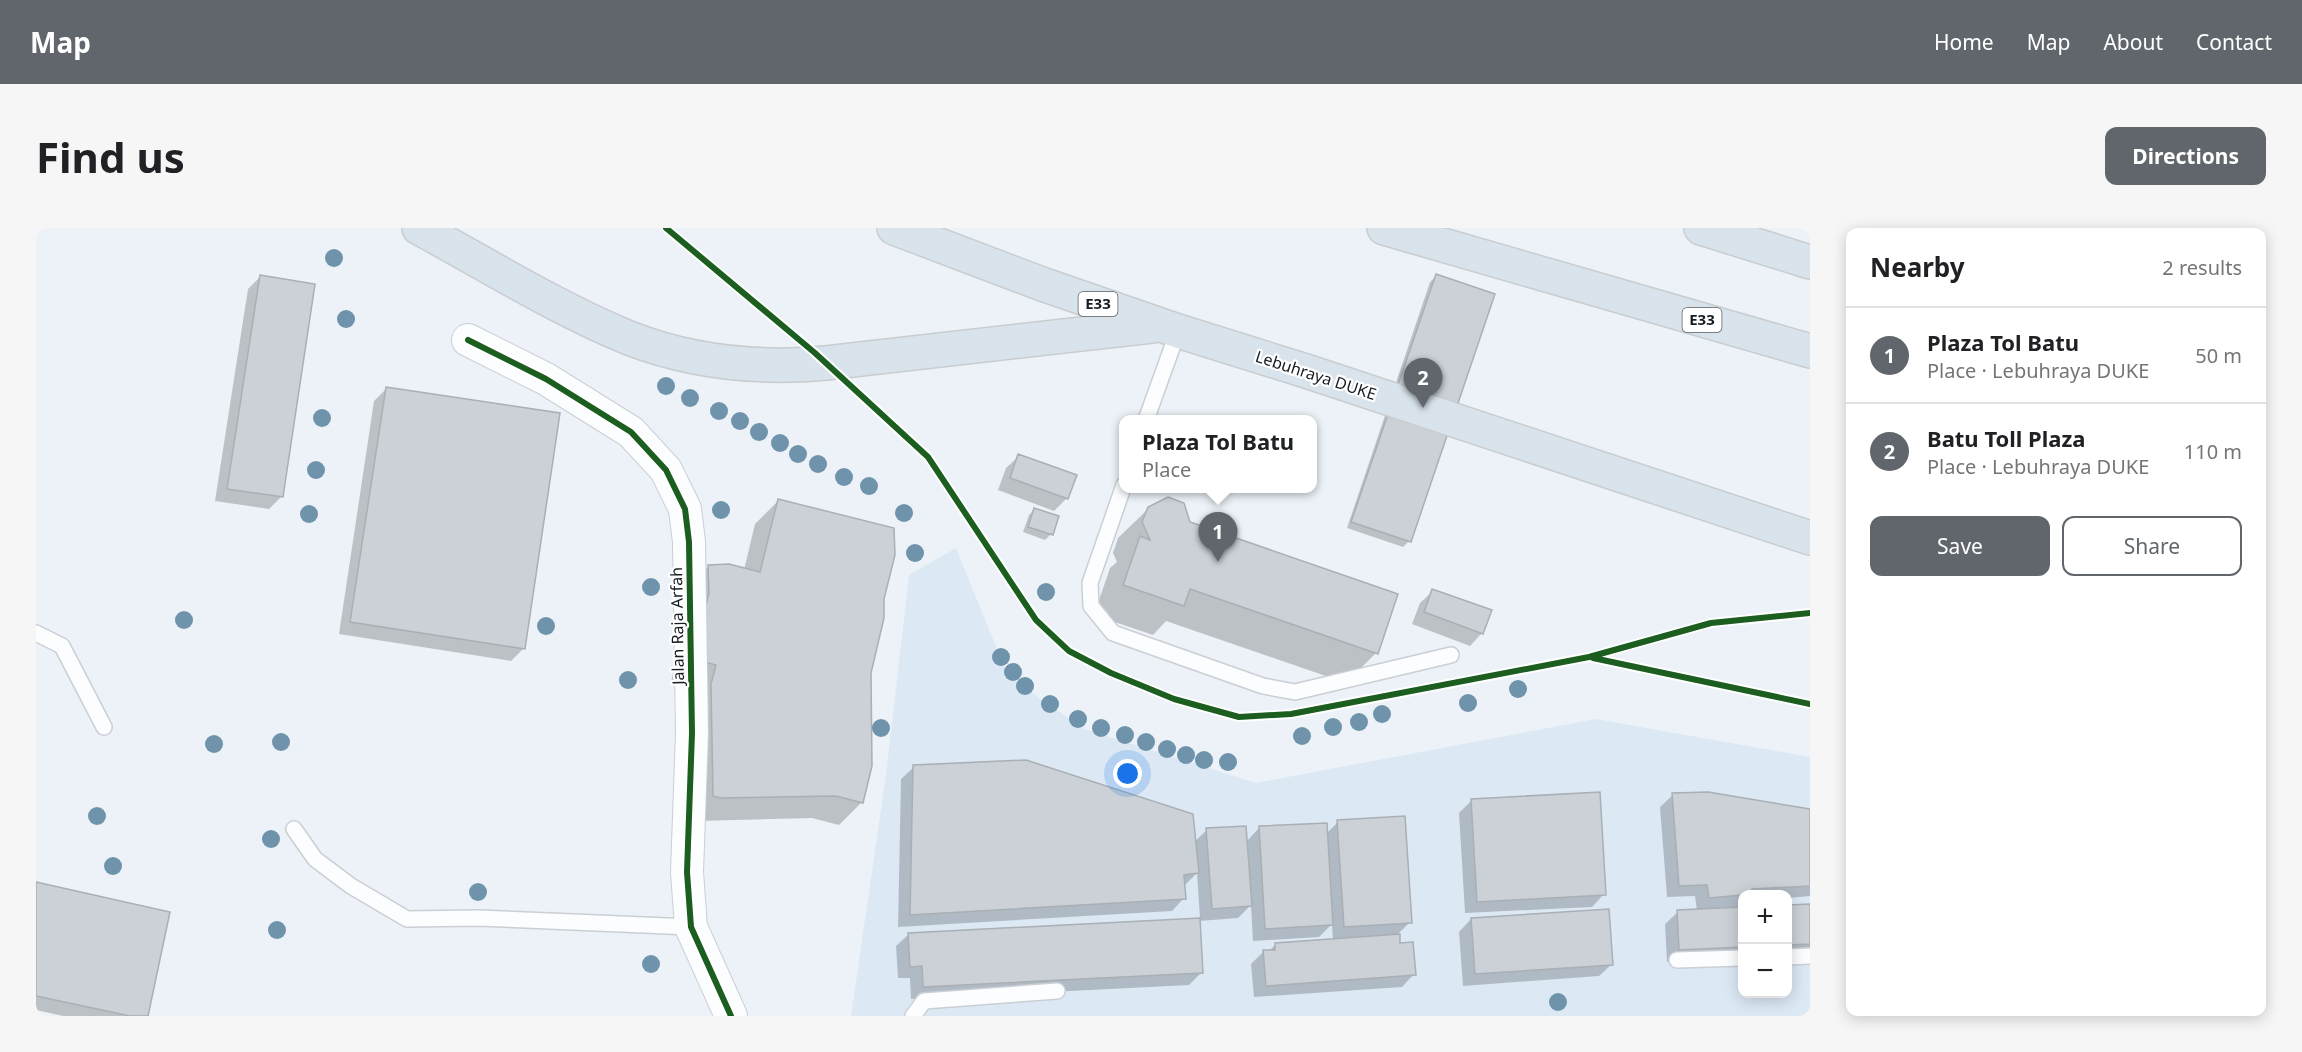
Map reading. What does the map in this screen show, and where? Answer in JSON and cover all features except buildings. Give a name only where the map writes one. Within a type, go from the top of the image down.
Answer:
[{"type":"highway","points":[[419,228],[586,319],[630,338],[692,356],[743,364],[790,366],[826,363],[1169,328]]},
{"type":"highway","name":"Lebuhraya DUKE","points":[[894,228],[1042,284],[1169,328],[1810,538]]},
{"type":"highway","name":"E33","points":[[1384,228],[1810,351]]},
{"type":"highway","points":[[1436,228],[1595,289]]},
{"type":"highway","points":[[1701,228],[1806,261]]},
{"type":"street","name":"Jalan Raja Arfah","points":[[468,340],[546,379],[631,432],[666,470],[685,509],[689,542],[691,638],[692,733],[687,872],[691,927],[731,1016]]},
{"type":"lane","points":[[1147,415],[1169,328]]},
{"type":"lane","points":[[1121,493],[1090,583],[1091,606],[1113,633],[1263,686],[1295,692],[1451,655]]},
{"type":"lane","points":[[36,633],[62,646],[104,727]]},
{"type":"lane","points":[[294,829],[315,859],[351,886],[407,919],[478,918],[691,927]]},
{"type":"lane","points":[[1792,957],[1810,956]]},
{"type":"lane","points":[[1677,960],[1738,958]]},
{"type":"lane","points":[[913,1016],[924,1001],[1057,991]]},
{"type":"shaded area","points":[[956,548],[1008,676],[1084,729],[1256,783],[1596,719],[1810,757],[1810,1016],[851,1016],[886,775],[909,575]]},
{"type":"cycle path","points":[[666,228],[815,353],[928,457],[1036,620],[1069,651],[1111,673],[1174,699],[1239,717],[1291,714],[1589,657],[1711,623],[1810,613]]},
{"type":"cycle path","points":[[468,340],[546,379],[631,432],[666,470],[685,509],[689,542],[692,733],[687,872],[691,927],[731,1016]]},
{"type":"cycle path","points":[[1593,658],[1810,704]]},
{"type":"place","name":"Batu Toll Plaza","points":[[1423,408]]},
{"type":"place","name":"Plaza Tol Batu","points":[[1218,562]]}]
